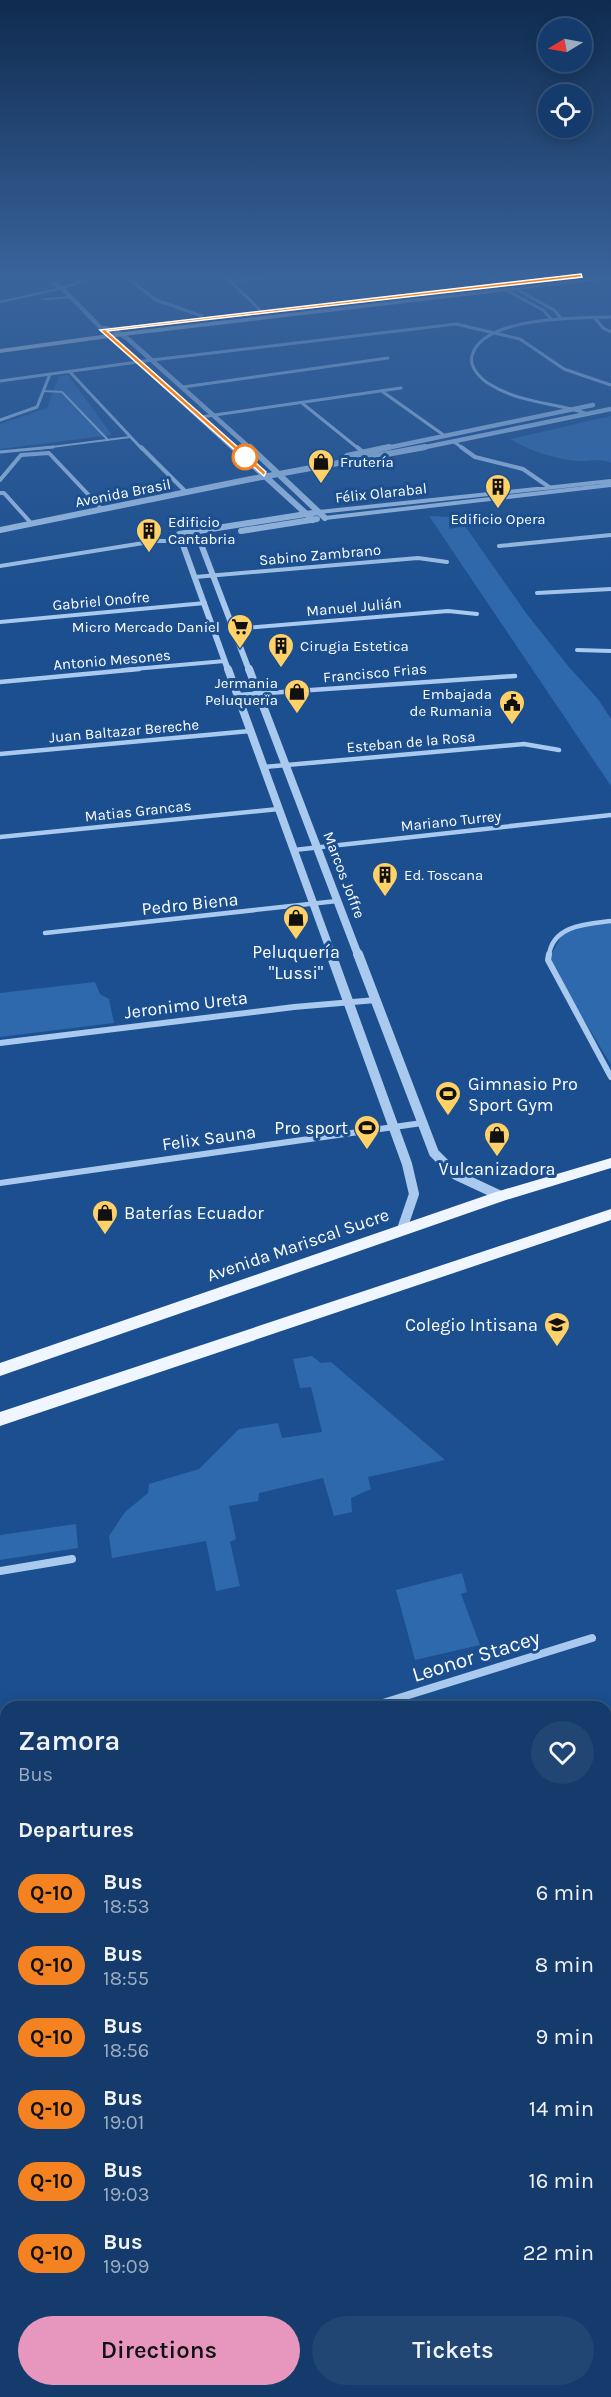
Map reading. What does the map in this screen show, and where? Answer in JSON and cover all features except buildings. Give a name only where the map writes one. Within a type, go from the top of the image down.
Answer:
[{"type":"main road","name":"Avenida Mariscal Sucre","points":[[0,1370],[402,1229],[611,1163]]},
{"type":"main road","points":[[0,1419],[611,1214]]},
{"type":"street","points":[[0,420],[37,406],[44,388]]},
{"type":"street","points":[[85,388],[187,493]]},
{"type":"street","points":[[169,388],[312,520]]},
{"type":"street","points":[[184,388],[325,518]]},
{"type":"street","points":[[201,417],[401,388]]},
{"type":"street","points":[[497,388],[518,397],[576,409],[588,414]]},
{"type":"street","points":[[43,391],[62,392],[108,440]]},
{"type":"street","points":[[382,392],[445,436]]},
{"type":"street","name":"Avenida Brasil","points":[[0,530],[187,493],[363,452],[611,402]]},
{"type":"street","points":[[302,403],[363,452]]},
{"type":"street","name":"Avenida Brasil","points":[[278,473],[454,442],[611,409]]},
{"type":"street","points":[[0,452],[31,451],[130,437]]},
{"type":"street","points":[[454,442],[475,457],[523,469],[549,487]]},
{"type":"street","points":[[0,480],[21,455],[31,451],[52,454],[102,509]]},
{"type":"street","name":"Félix Olarabal","points":[[197,535],[306,513],[611,481]]},
{"type":"street","name":"Félix Olarabal","points":[[0,566],[180,537],[611,485]]},
{"type":"street","points":[[0,493],[4,493],[31,523]]},
{"type":"street","name":"Marcos Joffre","points":[[197,535],[434,1153],[444,1167],[455,1176],[501,1196]]},
{"type":"street","points":[[499,546],[611,535]]},
{"type":"street","points":[[180,537],[407,1164],[414,1194],[402,1229]]},
{"type":"street","name":"Félix Olarabal","points":[[156,541],[180,537]]},
{"type":"street","name":"Sabino Zambrano","points":[[195,577],[418,558],[447,562]]},
{"type":"street","points":[[537,593],[611,589]]},
{"type":"street","name":"Gabriel Onofre","points":[[0,622],[205,603]]},
{"type":"street","name":"Manuel Julián","points":[[233,629],[448,611],[477,614]]},
{"type":"street","points":[[577,650],[611,651]]},
{"type":"street","name":"Antonio Mesones","points":[[0,682],[225,661]]},
{"type":"street","name":"Francisco Frias","points":[[238,695],[515,676]]},
{"type":"street","name":"Juan Baltazar Bereche","points":[[0,754],[250,731]]},
{"type":"street","name":"Esteban de la Rosa","points":[[264,766],[524,744],[559,750]]},
{"type":"street","name":"Matias Grancas","points":[[0,837],[279,809]]},
{"type":"street","name":"Mariano Turrey","points":[[294,850],[611,815]]},
{"type":"street","name":"Pedro Biena","points":[[45,933],[337,901]]},
{"type":"street","points":[[611,921],[566,928],[551,943],[548,960],[611,1077]]},
{"type":"street","name":"Jeronimo Ureta","points":[[0,1043],[294,1007],[376,1000]]},
{"type":"street","name":"Felix Sauna","points":[[0,1183],[422,1123]]},
{"type":"street","points":[[0,1571],[72,1559]]},
{"type":"street","name":"Leonor Stacey","points":[[397,1701],[592,1638]]},
{"type":"shaded area","points":[[55,388],[77,388],[112,435],[0,449],[0,424],[47,408]]},
{"type":"shaded area","points":[[611,416],[611,463],[604,460],[578,461],[552,456],[534,451],[510,439]]},
{"type":"shaded area","points":[[429,516],[450,517],[449,529],[465,526],[526,613],[598,699],[611,719],[611,786]]},
{"type":"shaded area","points":[[611,921],[611,1065],[548,960],[566,928]]},
{"type":"shaded area","points":[[95,982],[100,994],[109,999],[114,1023],[0,1037],[0,993]]},
{"type":"shaded area","points":[[312,1356],[321,1363],[331,1362],[445,1460],[368,1477],[371,1489],[351,1498],[352,1512],[334,1516],[323,1478],[259,1493],[258,1501],[229,1506],[236,1539],[230,1542],[240,1586],[216,1591],[206,1541],[112,1558],[109,1536],[125,1512],[148,1493],[149,1484],[199,1469],[239,1429],[278,1423],[282,1438],[322,1432],[311,1387],[300,1388],[293,1359]]},
{"type":"shaded area","points":[[76,1524],[78,1548],[0,1560],[0,1535]]},
{"type":"shaded area","points":[[462,1573],[467,1592],[461,1594],[480,1645],[415,1660],[396,1590]]},
{"type":"bus line","name":"Q-10","points":[[169,388],[264,474]]},
{"type":"place","name":"Frutería","points":[[321,485]]},
{"type":"place","name":"Edificio Opera","points":[[498,510]]},
{"type":"place","name":"Edificio Cantabria","points":[[149,554]]},
{"type":"place","name":"Micro Mercado Daniel","points":[[240,650]]},
{"type":"place","name":"Cirugia Estetica","points":[[281,669]]},
{"type":"place","name":"Jermania Peluquerïa","points":[[297,715]]},
{"type":"place","name":"Embajada de Rumania","points":[[512,726]]},
{"type":"place","name":"Ed. Toscana","points":[[385,898]]},
{"type":"place","name":"Peluquería \"Lussi\"","points":[[296,941]]},
{"type":"place","name":"Gimnasio Pro Sport Gym","points":[[448,1117]]},
{"type":"place","name":"Pro sport","points":[[367,1151]]},
{"type":"place","name":"Vulcanizadora","points":[[497,1158]]},
{"type":"place","name":"Baterías Ecuador","points":[[105,1236]]},
{"type":"place","name":"Colegio Intisana","points":[[557,1348]]}]
